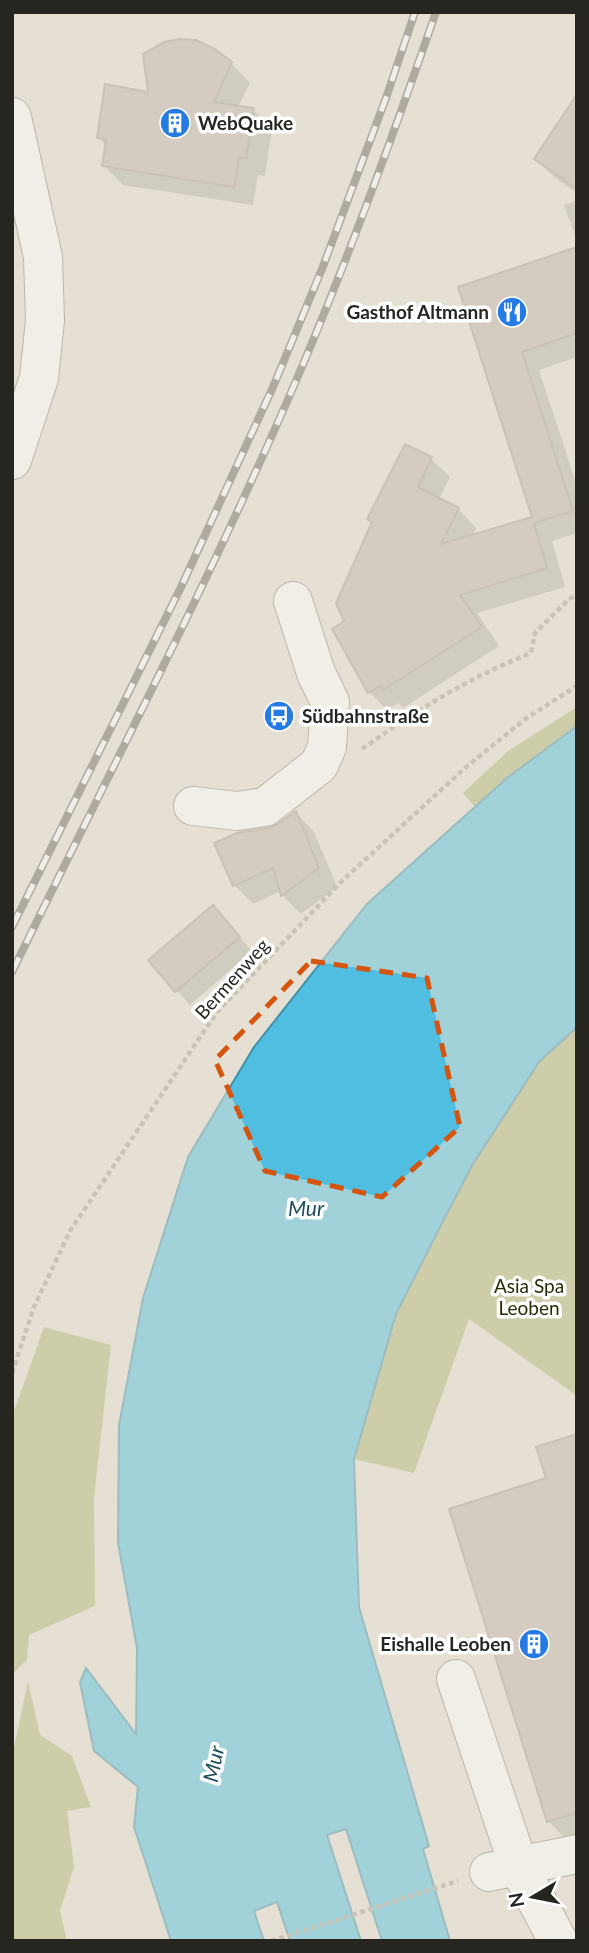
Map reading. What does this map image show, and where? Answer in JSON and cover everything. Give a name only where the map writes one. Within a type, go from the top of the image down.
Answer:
[{"type":"street","points":[[12,117],[43,257],[46,320],[38,378],[12,460]]},
{"type":"street","points":[[193,806],[237,811],[265,807],[319,765],[327,747],[330,702],[316,673],[292,601]]},
{"type":"street","points":[[456,1679],[504,1869],[558,1941]]},
{"type":"street","points":[[504,1869],[577,1854]]},
{"type":"path","points":[[398,723],[460,685],[531,653],[535,633],[569,599],[577,595]]},
{"type":"path","name":"Bermenweg","points":[[12,1373],[34,1307],[70,1231],[217,1012],[342,881],[466,767],[528,717],[577,687]]},
{"type":"path","points":[[271,1941],[504,1869]]},
{"type":"highlighted area","points":[[311,961],[427,978],[460,1127],[382,1197],[265,1171],[215,1060]]},
{"type":"green space","points":[[577,707],[577,726],[507,778],[475,807],[463,793],[508,751]]},
{"type":"green space","name":"Asia Spa Leoben","points":[[577,1027],[577,1396],[469,1319],[414,1473],[354,1459],[396,1314],[444,1219],[473,1164],[539,1062]]},
{"type":"green space","points":[[44,1327],[111,1345],[94,1498],[95,1606],[29,1635],[27,1660],[12,1674],[12,1417]]},
{"type":"green space","points":[[28,1681],[40,1735],[72,1756],[91,1807],[67,1811],[74,1867],[60,1911],[67,1941],[12,1941],[12,1757]]},
{"type":"water","name":"Mur","points":[[577,726],[577,1027],[539,1062],[473,1164],[444,1219],[396,1314],[354,1459],[359,1607],[429,1846],[423,1849],[450,1941],[382,1941],[346,1829],[327,1835],[361,1941],[290,1941],[277,1902],[254,1911],[264,1941],[171,1941],[134,1827],[138,1787],[94,1751],[80,1682],[86,1668],[136,1734],[137,1648],[118,1543],[119,1425],[143,1298],[188,1157],[254,1047],[367,904],[507,778]]},
{"type":"building","name":"WebQuake","points":[[196,40],[215,49],[232,62],[214,102],[254,108],[246,158],[239,157],[234,187],[102,166],[106,140],[97,138],[105,84],[148,92],[143,54],[164,42]]},
{"type":"building","points":[[577,94],[577,189],[534,159]]},
{"type":"building","points":[[577,247],[577,333],[522,352],[573,511],[534,523],[547,568],[460,595],[482,627],[383,690],[380,686],[368,693],[332,629],[344,621],[336,603],[372,522],[367,519],[405,444],[432,457],[418,487],[459,508],[441,544],[532,517],[458,287]]},
{"type":"building","points":[[296,811],[319,868],[281,896],[273,868],[233,886],[214,843],[237,833],[269,828]]},
{"type":"building","points":[[213,905],[240,937],[175,992],[148,960]]},
{"type":"building","name":"Eishalle Leoben","points":[[577,1434],[577,1813],[547,1822],[449,1509],[546,1478],[536,1447]]},
{"type":"railway","points":[[12,927],[182,585],[273,387],[322,269],[415,12]]},
{"type":"railway","points":[[12,972],[257,470],[329,302],[436,12]]},
{"type":"place","name":"WebQuake","points":[[175,123]]},
{"type":"place","name":"Gasthof Altmann","points":[[512,312]]},
{"type":"place","name":"Südbahnstraße","points":[[279,716]]},
{"type":"place","name":"Eishalle Leoben","points":[[534,1644]]}]
